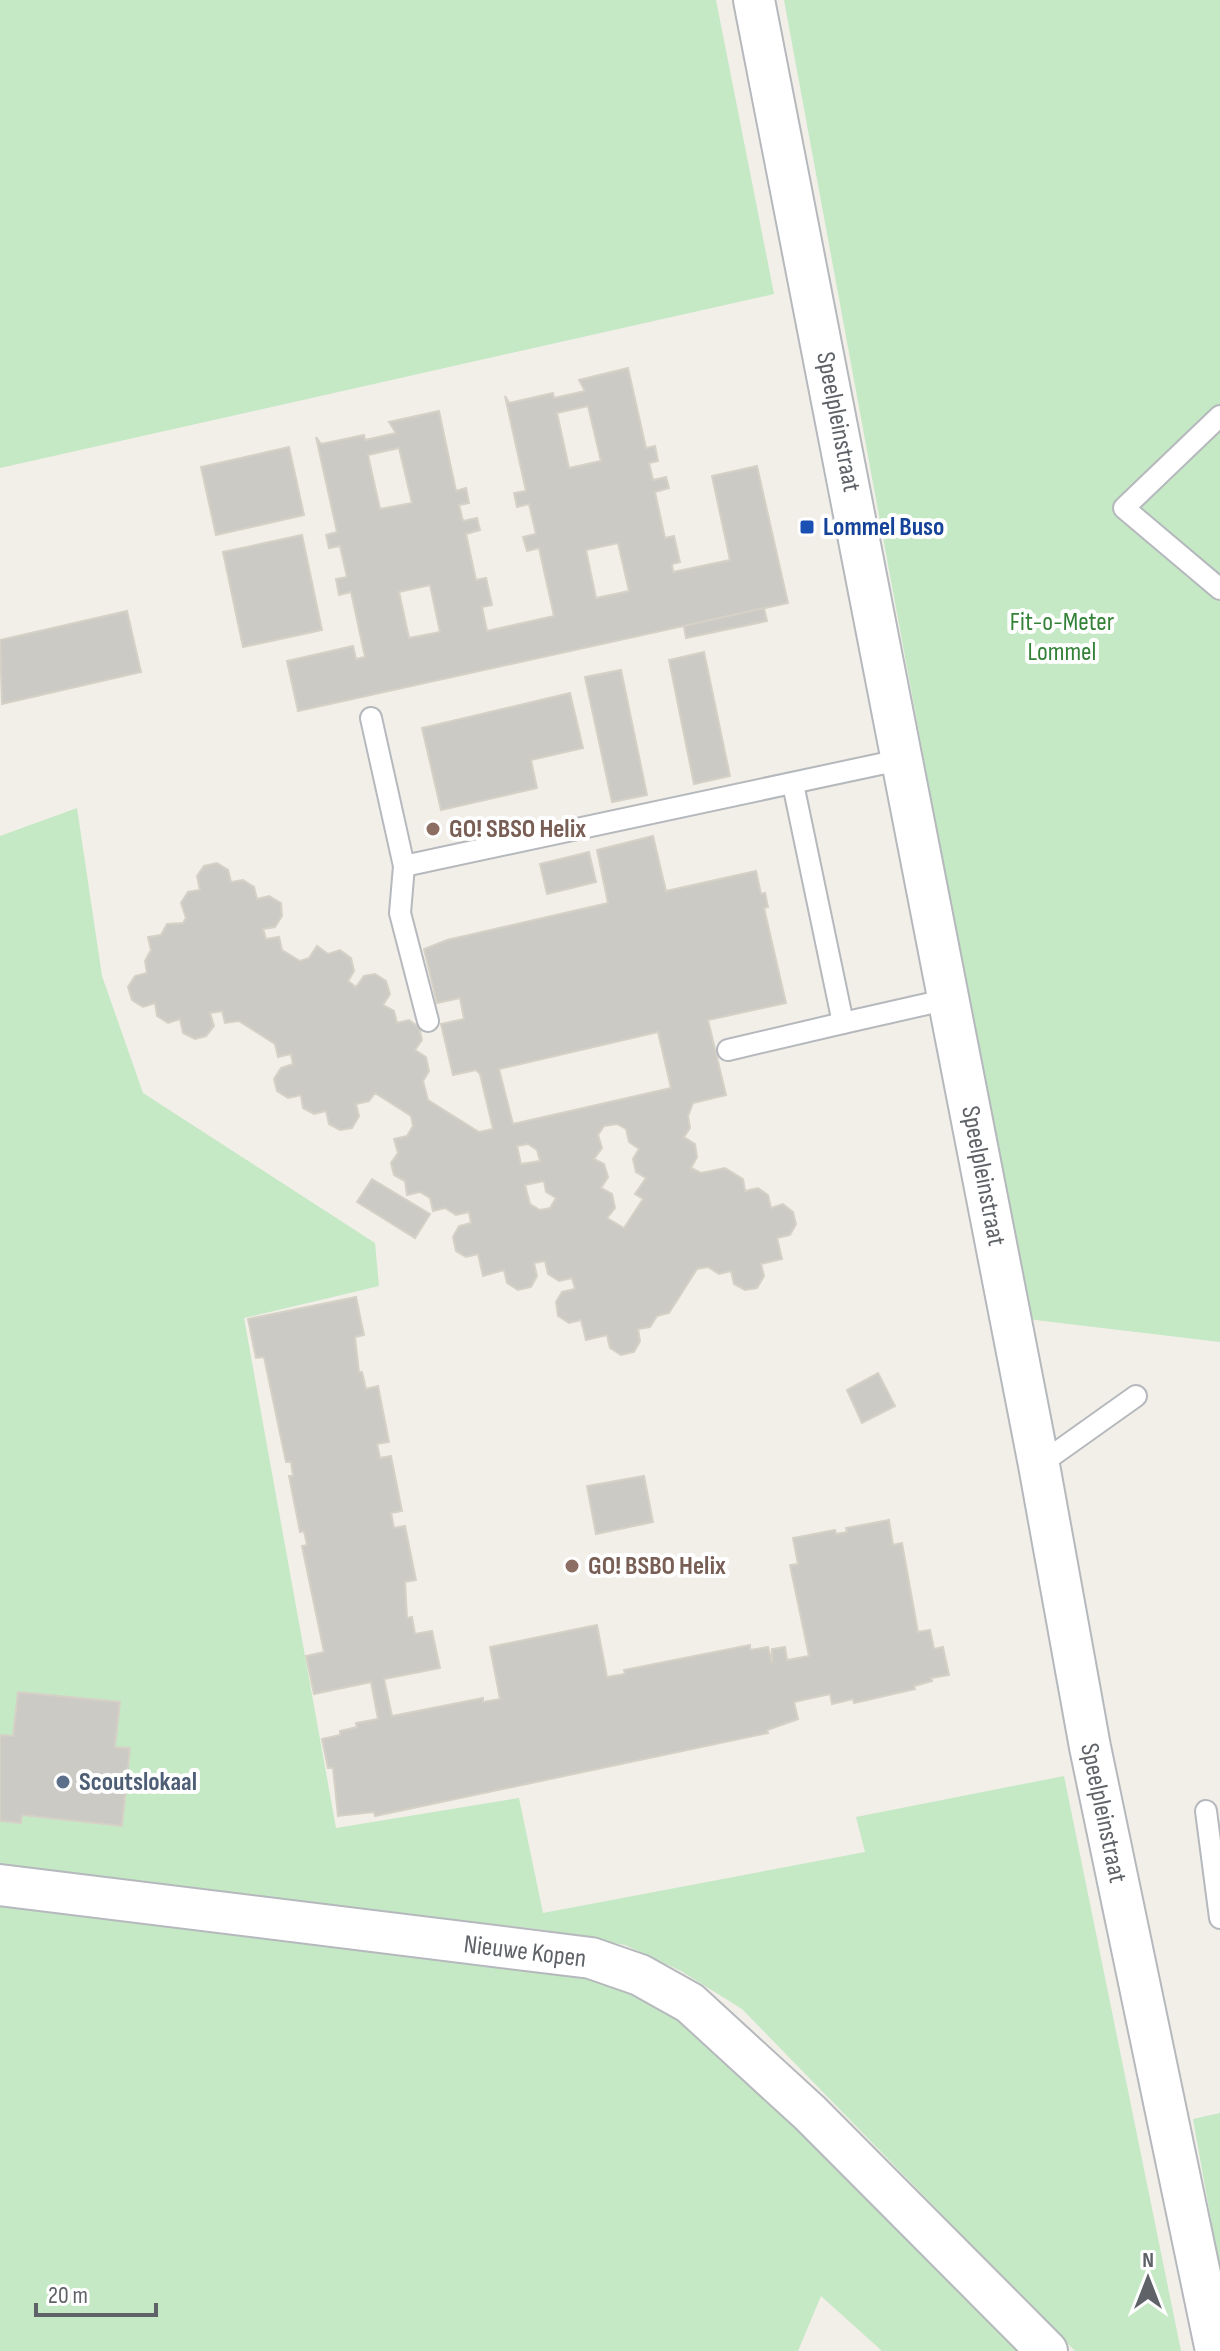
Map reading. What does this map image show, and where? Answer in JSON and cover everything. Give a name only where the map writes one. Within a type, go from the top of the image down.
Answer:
[{"type":"street","name":"Speelpleinstraat","points":[[754,0],[904,759],[1090,1747],[1216,2351]]},
{"type":"street","name":"Nieuwe Kopen","points":[[0,1885],[591,1958],[640,1975],[690,2003],[810,2113],[1047,2351]]},
{"type":"lane","points":[[1220,416],[1124,508],[1220,589]]},
{"type":"lane","points":[[371,718],[404,866],[400,913],[428,1021]]},
{"type":"lane","points":[[404,866],[904,759]]},
{"type":"lane","points":[[793,784],[843,1023]]},
{"type":"lane","points":[[728,1050],[949,999]]},
{"type":"lane","points":[[1039,1465],[1136,1396]]},
{"type":"lane","points":[[1206,1811],[1220,1918]]},
{"type":"green space","points":[[0,0],[716,0],[774,294],[0,468]]},
{"type":"green space","name":"Fit-o-Meter Lommel","points":[[784,0],[1220,0],[1220,1342],[1027,1319]]},
{"type":"green space","points":[[77,808],[102,976],[143,1093],[375,1243],[379,1286],[244,1318],[336,1828],[519,1798],[543,1913],[865,1852],[856,1817],[1064,1776],[1181,2351],[1075,2351],[742,2009],[681,1971],[625,1945],[545,1930],[0,1869],[0,836]]},
{"type":"green space","points":[[0,1901],[610,1976],[696,2016],[1025,2351],[882,2351],[821,2296],[798,2351],[0,2351]]},
{"type":"green space","points":[[1220,2113],[1220,2271],[1193,2119]]},
{"type":"building","points":[[628,368],[646,448],[655,446],[658,461],[649,463],[653,480],[666,477],[669,488],[655,492],[665,538],[674,536],[680,562],[672,564],[673,572],[730,560],[712,476],[757,466],[788,603],[298,711],[287,661],[353,646],[356,659],[365,657],[351,592],[339,595],[336,579],[347,577],[340,546],[329,548],[326,535],[337,532],[316,437],[321,444],[364,435],[365,440],[396,433],[389,422],[439,411],[456,491],[466,488],[469,503],[459,505],[463,521],[477,518],[480,530],[466,534],[476,580],[486,578],[492,605],[482,607],[487,631],[554,616],[539,548],[527,551],[523,537],[536,534],[529,504],[517,507],[514,493],[526,491],[505,396],[509,403],[553,393],[554,398],[585,391],[579,380]],"holes":[[[588,406],[601,461],[569,468],[557,413]],[[399,448],[412,503],[380,509],[368,455]],[[618,543],[629,591],[596,598],[586,550]],[[430,585],[440,632],[409,638],[399,592]]]},
{"type":"building","points":[[289,447],[304,515],[216,535],[201,467]]},
{"type":"building","points":[[302,535],[322,630],[243,647],[223,552]]},
{"type":"building","points":[[764,608],[767,621],[686,638],[684,626]]},
{"type":"building","points":[[127,611],[141,672],[2,704],[0,640]]},
{"type":"building","points":[[704,652],[730,776],[694,784],[669,660]]},
{"type":"building","points":[[621,670],[647,795],[612,802],[585,677]]},
{"type":"building","points":[[570,693],[583,748],[531,760],[537,788],[441,810],[422,728]]},
{"type":"building","points":[[653,836],[666,891],[756,871],[761,894],[765,893],[768,907],[764,908],[786,1003],[708,1020],[726,1095],[693,1103],[688,1116],[690,1128],[684,1137],[695,1144],[697,1157],[691,1168],[701,1173],[725,1168],[743,1179],[745,1191],[758,1188],[768,1195],[771,1208],[783,1204],[793,1212],[796,1224],[790,1235],[777,1238],[782,1259],[761,1264],[764,1276],[757,1288],[745,1290],[734,1284],[731,1271],[719,1274],[708,1267],[697,1269],[669,1313],[657,1316],[650,1327],[638,1329],[640,1341],[634,1352],[621,1355],[610,1348],[607,1335],[586,1340],[581,1320],[569,1323],[558,1316],[556,1302],[562,1292],[575,1289],[572,1278],[559,1281],[548,1274],[545,1261],[534,1263],[537,1276],[531,1287],[518,1290],[507,1283],[504,1270],[483,1276],[478,1254],[466,1257],[456,1251],[453,1237],[459,1226],[471,1223],[469,1212],[456,1215],[445,1208],[433,1211],[430,1198],[420,1192],[407,1195],[405,1181],[394,1175],[391,1163],[398,1153],[394,1139],[407,1136],[413,1126],[411,1116],[375,1093],[369,1101],[356,1104],[359,1116],[352,1128],[340,1130],[329,1124],[326,1111],[314,1114],[303,1108],[301,1095],[288,1098],[277,1091],[274,1079],[281,1068],[293,1064],[291,1054],[278,1057],[275,1044],[239,1021],[225,1023],[222,1011],[210,1013],[214,1026],[206,1036],[195,1039],[183,1033],[180,1019],[168,1023],[157,1016],[155,1003],[143,1007],[132,1000],[128,987],[135,976],[147,973],[145,961],[151,950],[148,937],[161,935],[167,924],[183,923],[186,918],[181,903],[188,892],[200,890],[197,876],[204,866],[217,863],[228,870],[231,882],[243,880],[254,887],[257,899],[269,896],[281,903],[282,916],[275,927],[263,929],[266,939],[279,937],[282,950],[300,961],[309,958],[317,946],[328,954],[340,950],[351,958],[354,971],[348,981],[356,987],[364,976],[375,974],[386,981],[390,994],[383,1005],[394,1011],[397,1023],[409,1020],[419,1027],[422,1040],[415,1050],[426,1057],[429,1071],[423,1081],[428,1100],[479,1132],[493,1129],[480,1074],[476,1070],[453,1075],[441,1024],[464,1019],[460,998],[437,1003],[424,949],[447,940],[608,903],[597,850]],"holes":[[[658,1032],[671,1088],[513,1124],[499,1069]],[[617,1124],[626,1129],[629,1142],[639,1149],[633,1159],[636,1172],[646,1178],[635,1194],[643,1199],[624,1228],[607,1218],[615,1208],[612,1194],[601,1188],[608,1177],[604,1164],[594,1159],[602,1148],[598,1135],[604,1126]],[[528,1144],[537,1150],[540,1161],[521,1164],[517,1146]],[[544,1181],[546,1192],[556,1198],[550,1208],[540,1210],[530,1204],[525,1185]]]},
{"type":"building","points":[[589,852],[596,882],[547,894],[540,864]]},
{"type":"building","points":[[372,1179],[430,1214],[415,1238],[357,1202]]},
{"type":"building","points":[[356,1297],[364,1335],[355,1337],[359,1372],[362,1372],[366,1389],[378,1386],[389,1442],[377,1444],[380,1458],[391,1456],[402,1511],[391,1513],[394,1528],[405,1526],[416,1580],[405,1582],[407,1618],[412,1617],[415,1634],[432,1631],[440,1668],[384,1679],[392,1716],[483,1698],[483,1702],[500,1699],[490,1647],[597,1625],[607,1677],[625,1674],[624,1670],[750,1645],[750,1650],[768,1647],[772,1663],[772,1649],[785,1647],[787,1660],[809,1656],[790,1565],[798,1564],[793,1538],[835,1530],[836,1534],[847,1532],[846,1528],[889,1520],[893,1545],[902,1543],[918,1632],[930,1630],[934,1649],[943,1647],[949,1675],[931,1678],[932,1681],[914,1686],[915,1689],[854,1703],[853,1699],[832,1704],[830,1694],[794,1702],[798,1719],[767,1730],[768,1733],[375,1816],[374,1812],[338,1816],[333,1768],[328,1768],[322,1739],[357,1727],[356,1723],[378,1719],[371,1682],[314,1694],[306,1656],[324,1652],[302,1546],[307,1545],[304,1531],[300,1532],[289,1476],[293,1476],[291,1462],[286,1462],[264,1357],[256,1358],[248,1319]]},
{"type":"building","points":[[878,1373],[895,1406],[862,1423],[847,1390]]},
{"type":"building","points":[[644,1476],[653,1522],[596,1534],[587,1486]]},
{"type":"building","name":"Scoutslokaal","points":[[18,1692],[120,1702],[115,1747],[130,1748],[122,1826],[22,1815],[21,1823],[0,1821],[0,1735],[13,1736]]},
{"type":"place","name":"Lommel Buso","points":[[807,527]]},
{"type":"place","name":"GO! SBSO Helix","points":[[433,829]]},
{"type":"place","name":"GO! BSBO Helix","points":[[572,1566]]},
{"type":"place","name":"Scoutslokaal","points":[[63,1782]]}]
